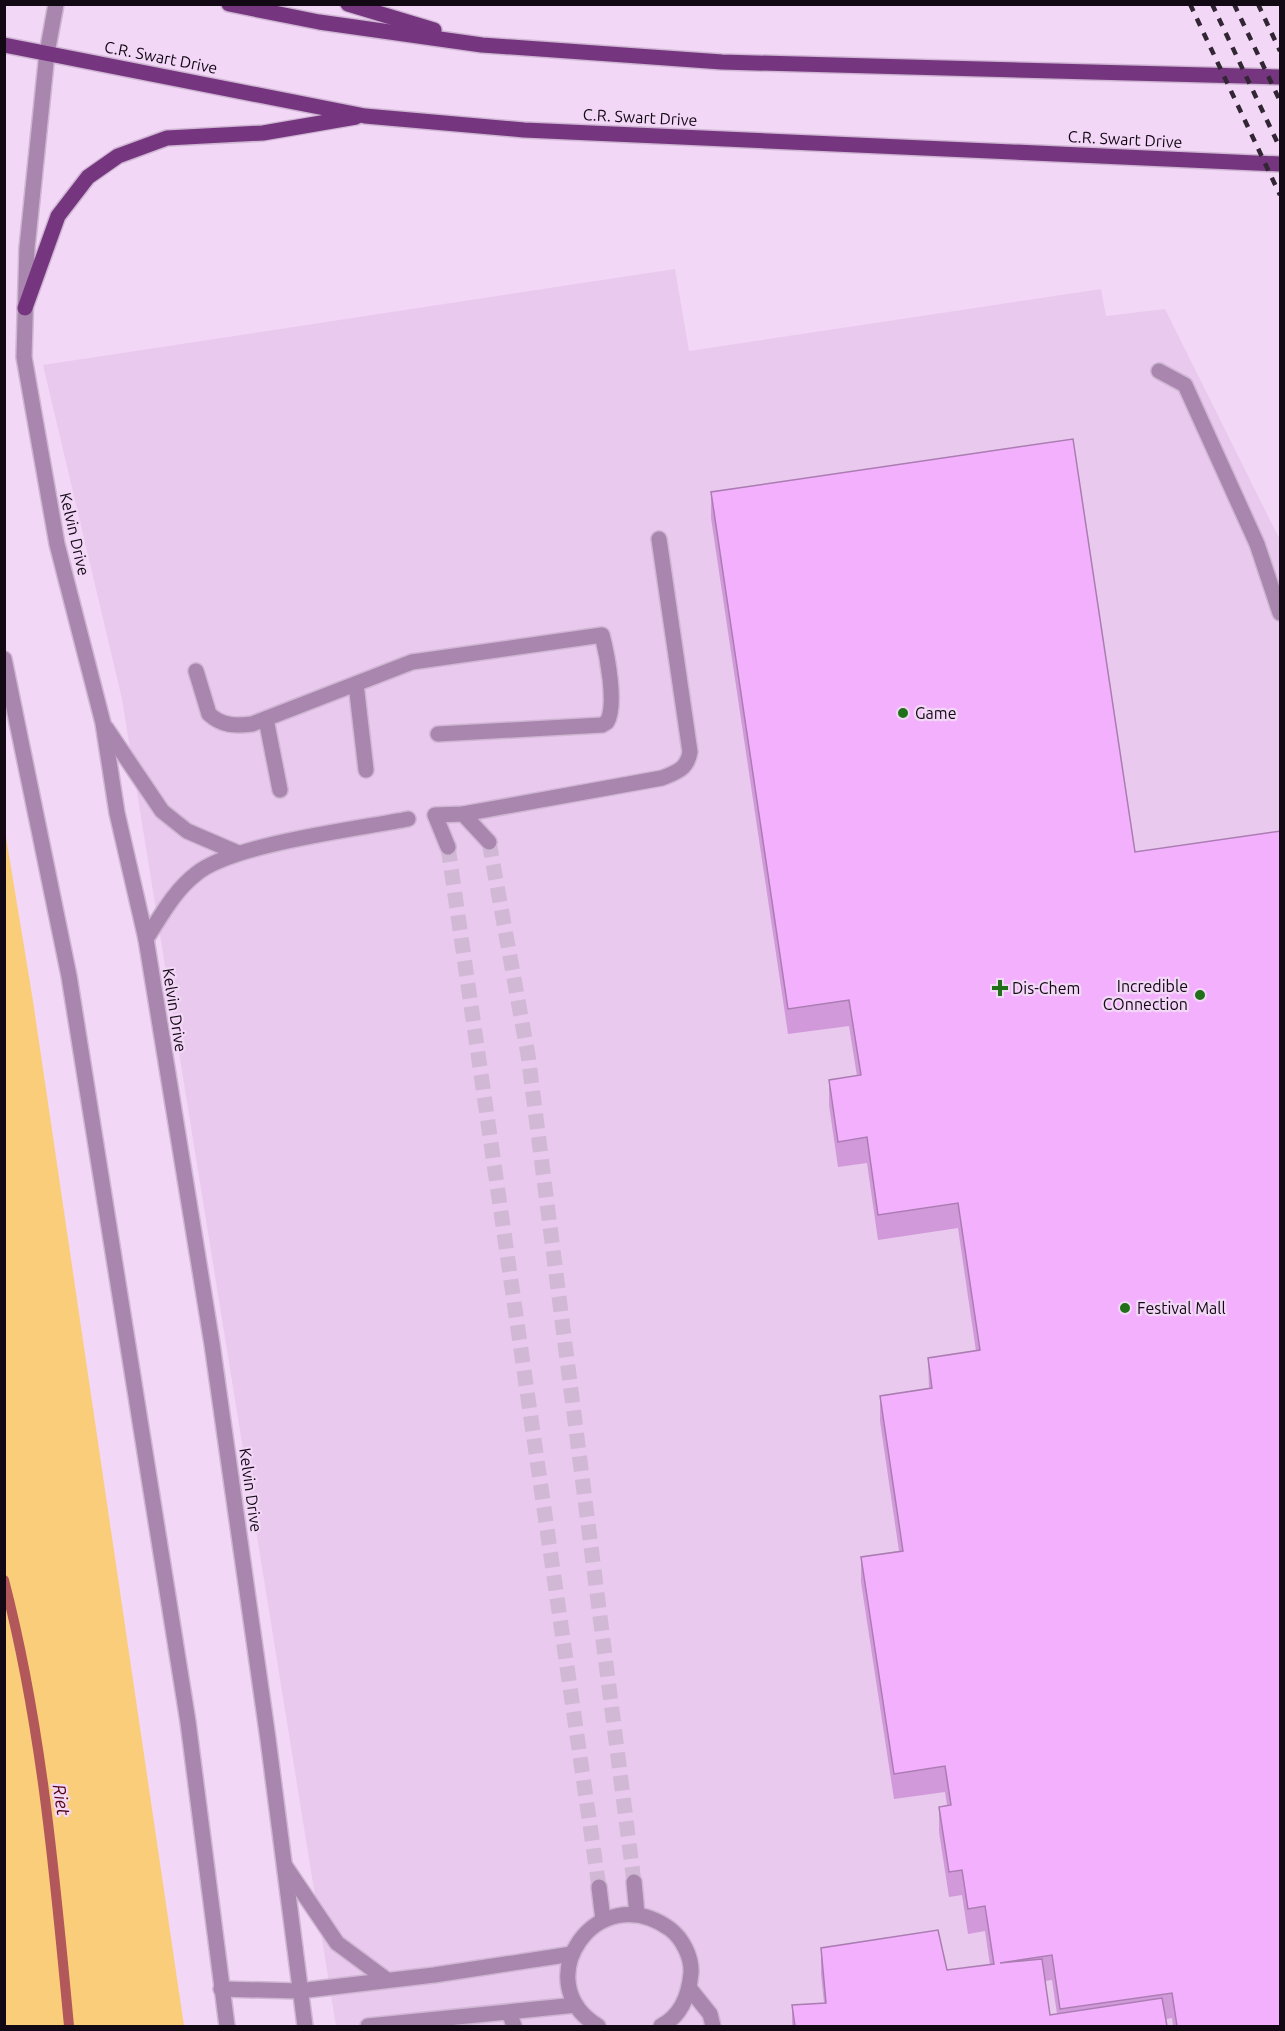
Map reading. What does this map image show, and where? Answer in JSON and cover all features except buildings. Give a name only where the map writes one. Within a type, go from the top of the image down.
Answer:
[{"type":"main road","points":[[229,4],[319,22],[482,45],[722,62],[1281,77]]},
{"type":"main road","points":[[348,4],[482,45]]},
{"type":"main road","name":"C.R. Swart Drive","points":[[4,45],[365,116],[524,130],[1281,164]]},
{"type":"main road","points":[[26,308],[58,216],[88,177],[118,156],[167,138],[263,133],[365,116]]},
{"type":"street","name":"Kelvin Drive","points":[[56,4],[47,53],[27,248],[24,357],[39,456],[57,544],[103,723],[117,813],[146,939],[212,1344],[305,2026]]},
{"type":"street","points":[[1159,371],[1185,385],[1257,544],[1281,613]]},
{"type":"street","points":[[448,848],[435,814],[463,814],[662,778],[684,767],[690,752],[659,538]]},
{"type":"street","points":[[196,670],[209,714],[229,725],[240,726],[266,719],[412,662],[603,635],[607,649],[611,710],[610,717],[602,725],[438,734]]},
{"type":"street","points":[[4,659],[69,976],[188,1722],[227,2026]]},
{"type":"street","points":[[356,684],[366,770]]},
{"type":"street","points":[[266,719],[280,790]]},
{"type":"street","points":[[103,723],[162,812],[187,831],[238,853]]},
{"type":"street","points":[[463,814],[489,842]]},
{"type":"street","points":[[146,939],[181,887],[210,864],[238,853],[408,819]]},
{"type":"street","points":[[283,1863],[337,1943],[387,1980]]},
{"type":"street","points":[[634,1882],[637,1914]]},
{"type":"street","points":[[599,1887],[603,1920]]},
{"type":"street","points":[[598,2026],[576,2006],[570,1989],[568,1971],[572,1954],[582,1936],[603,1920],[616,1915],[637,1914],[657,1920],[674,1932],[686,1949],[691,1968],[690,1989],[681,2008],[661,2026]]},
{"type":"street","points":[[221,1989],[299,1991],[572,1954]]},
{"type":"street","points":[[690,1989],[710,2014],[713,2026]]},
{"type":"street","points":[[369,2026],[511,2019],[576,2006]]},
{"type":"shaded area","points":[[675,269],[689,351],[1101,289],[1106,316],[1165,309],[1280,540],[1280,2026],[336,2026],[122,699],[43,365]]},
{"type":"shaded area","points":[[5,831],[33,1001],[184,2026],[5,2026]]},
{"type":"waterway","name":"Riet","points":[[4,1580],[38,1746],[69,2026]]},
{"type":"tunnel","points":[[489,842],[528,1055],[634,1882]]},
{"type":"tunnel","points":[[448,847],[599,1887]]},
{"type":"railway","points":[[1190,4],[1280,195]]},
{"type":"railway","points":[[1212,4],[1280,148]]},
{"type":"railway","points":[[1234,4],[1280,101]]},
{"type":"railway","points":[[1258,4],[1280,51]]},
{"type":"place","name":"Game","points":[[903,713]]},
{"type":"place","name":"Dis-Chem","points":[[1000,988]]},
{"type":"place","name":"Incredible COnnection","points":[[1200,995]]},
{"type":"place","name":"Festival Mall","points":[[1125,1308]]}]
